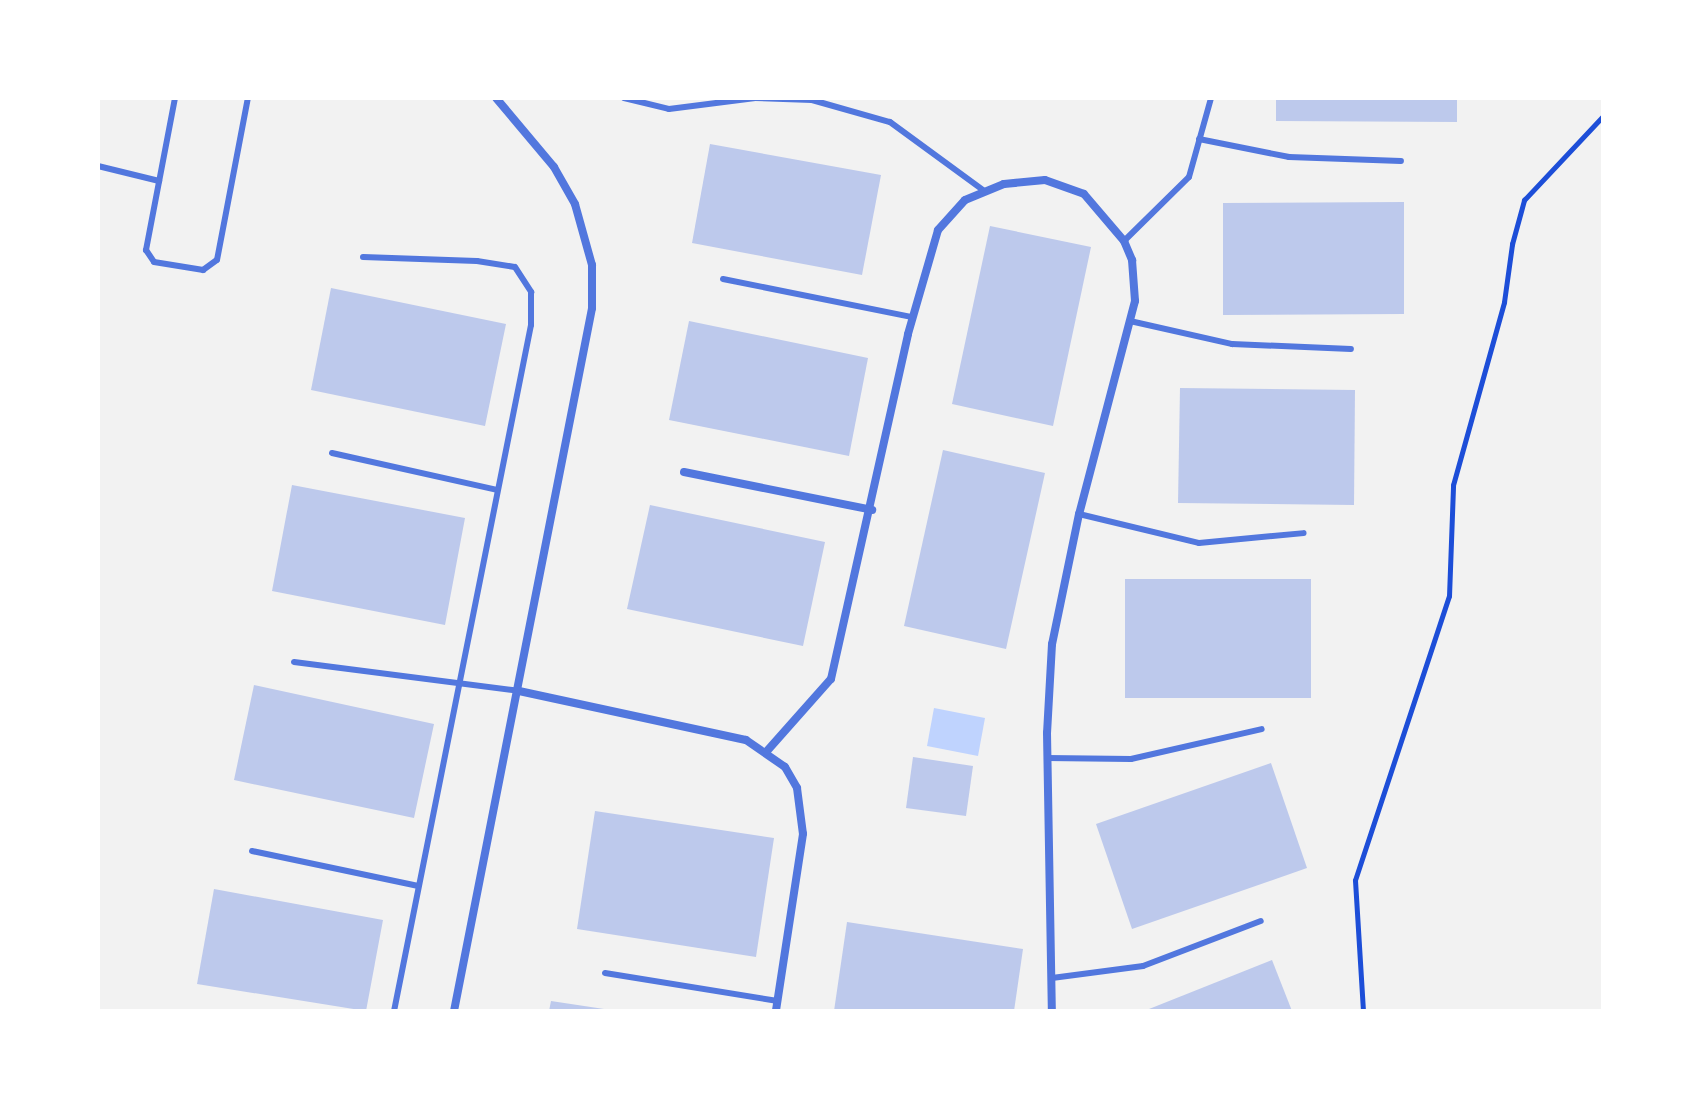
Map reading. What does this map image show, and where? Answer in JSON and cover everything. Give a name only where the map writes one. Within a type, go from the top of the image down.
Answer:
[{"type":"street","points":[[454,1011],[587,351],[592,265],[575,204],[554,167],[496,98]]},
{"type":"street","points":[[767,751],[831,679],[872,510],[912,317],[938,230],[950,213],[983,190],[1024,180],[1065,185],[1100,207],[1124,241],[1135,280],[1130,321],[1079,514],[1052,644],[1047,758],[1052,1011]]},
{"type":"street","points":[[684,472],[872,510]]},
{"type":"street","points":[[519,691],[681,724],[767,751],[785,767],[803,811],[776,1011]]},
{"type":"lane","points":[[175,98],[146,250],[154,262],[203,270],[217,260],[248,98]]},
{"type":"lane","points":[[624,98],[669,109],[755,98],[812,100],[890,122],[983,190]]},
{"type":"lane","points":[[1124,241],[1189,177],[1211,98]]},
{"type":"lane","points":[[1199,139],[1289,157],[1401,161]]},
{"type":"lane","points":[[98,166],[159,181]]},
{"type":"lane","points":[[363,257],[477,261],[515,267],[531,292],[531,325],[394,1011]]},
{"type":"lane","points":[[723,279],[912,317]]},
{"type":"lane","points":[[1130,321],[1232,344],[1351,349]]},
{"type":"lane","points":[[332,453],[497,490]]},
{"type":"lane","points":[[1079,514],[1199,543],[1304,533]]},
{"type":"lane","points":[[294,662],[519,691]]},
{"type":"lane","points":[[1047,758],[1131,759],[1262,729]]},
{"type":"lane","points":[[252,851],[418,886]]},
{"type":"lane","points":[[1052,978],[1143,966],[1261,921]]},
{"type":"lane","points":[[605,973],[778,1001]]},
{"type":"path","points":[[1363,1011],[1355,880],[1449,596],[1453,485],[1504,302],[1512,244],[1524,200],[1603,116]]},
{"type":"water","points":[[934,708],[985,718],[978,756],[927,746]]},
{"type":"building","points":[[1276,98],[1457,98],[1457,122],[1276,121]]},
{"type":"building","points":[[710,144],[881,175],[862,275],[692,243]]},
{"type":"building","points":[[1404,202],[1404,314],[1223,315],[1223,203]]},
{"type":"building","points":[[990,226],[1091,247],[1053,426],[952,404]]},
{"type":"building","points":[[331,288],[506,324],[485,426],[311,390]]},
{"type":"building","points":[[689,321],[868,358],[849,456],[669,420]]},
{"type":"building","points":[[1180,388],[1355,390],[1354,505],[1178,503]]},
{"type":"building","points":[[943,450],[1045,473],[1006,649],[904,626]]},
{"type":"building","points":[[292,485],[465,518],[445,625],[272,591]]},
{"type":"building","points":[[650,505],[825,542],[803,646],[627,609]]},
{"type":"building","points":[[1125,579],[1311,579],[1311,698],[1125,698]]},
{"type":"building","points":[[254,685],[434,724],[414,818],[234,780]]},
{"type":"building","points":[[913,757],[973,766],[966,816],[906,808]]},
{"type":"building","points":[[1271,763],[1307,868],[1132,929],[1096,824]]},
{"type":"building","points":[[595,811],[774,838],[756,957],[577,929]]},
{"type":"building","points":[[214,889],[383,920],[366,1011],[197,984]]},
{"type":"building","points":[[847,922],[1023,949],[1014,1011],[834,1011]]},
{"type":"building","points":[[1272,960],[1292,1011],[1144,1011]]},
{"type":"building","points":[[551,1001],[604,1009],[604,1011],[549,1011]]}]
